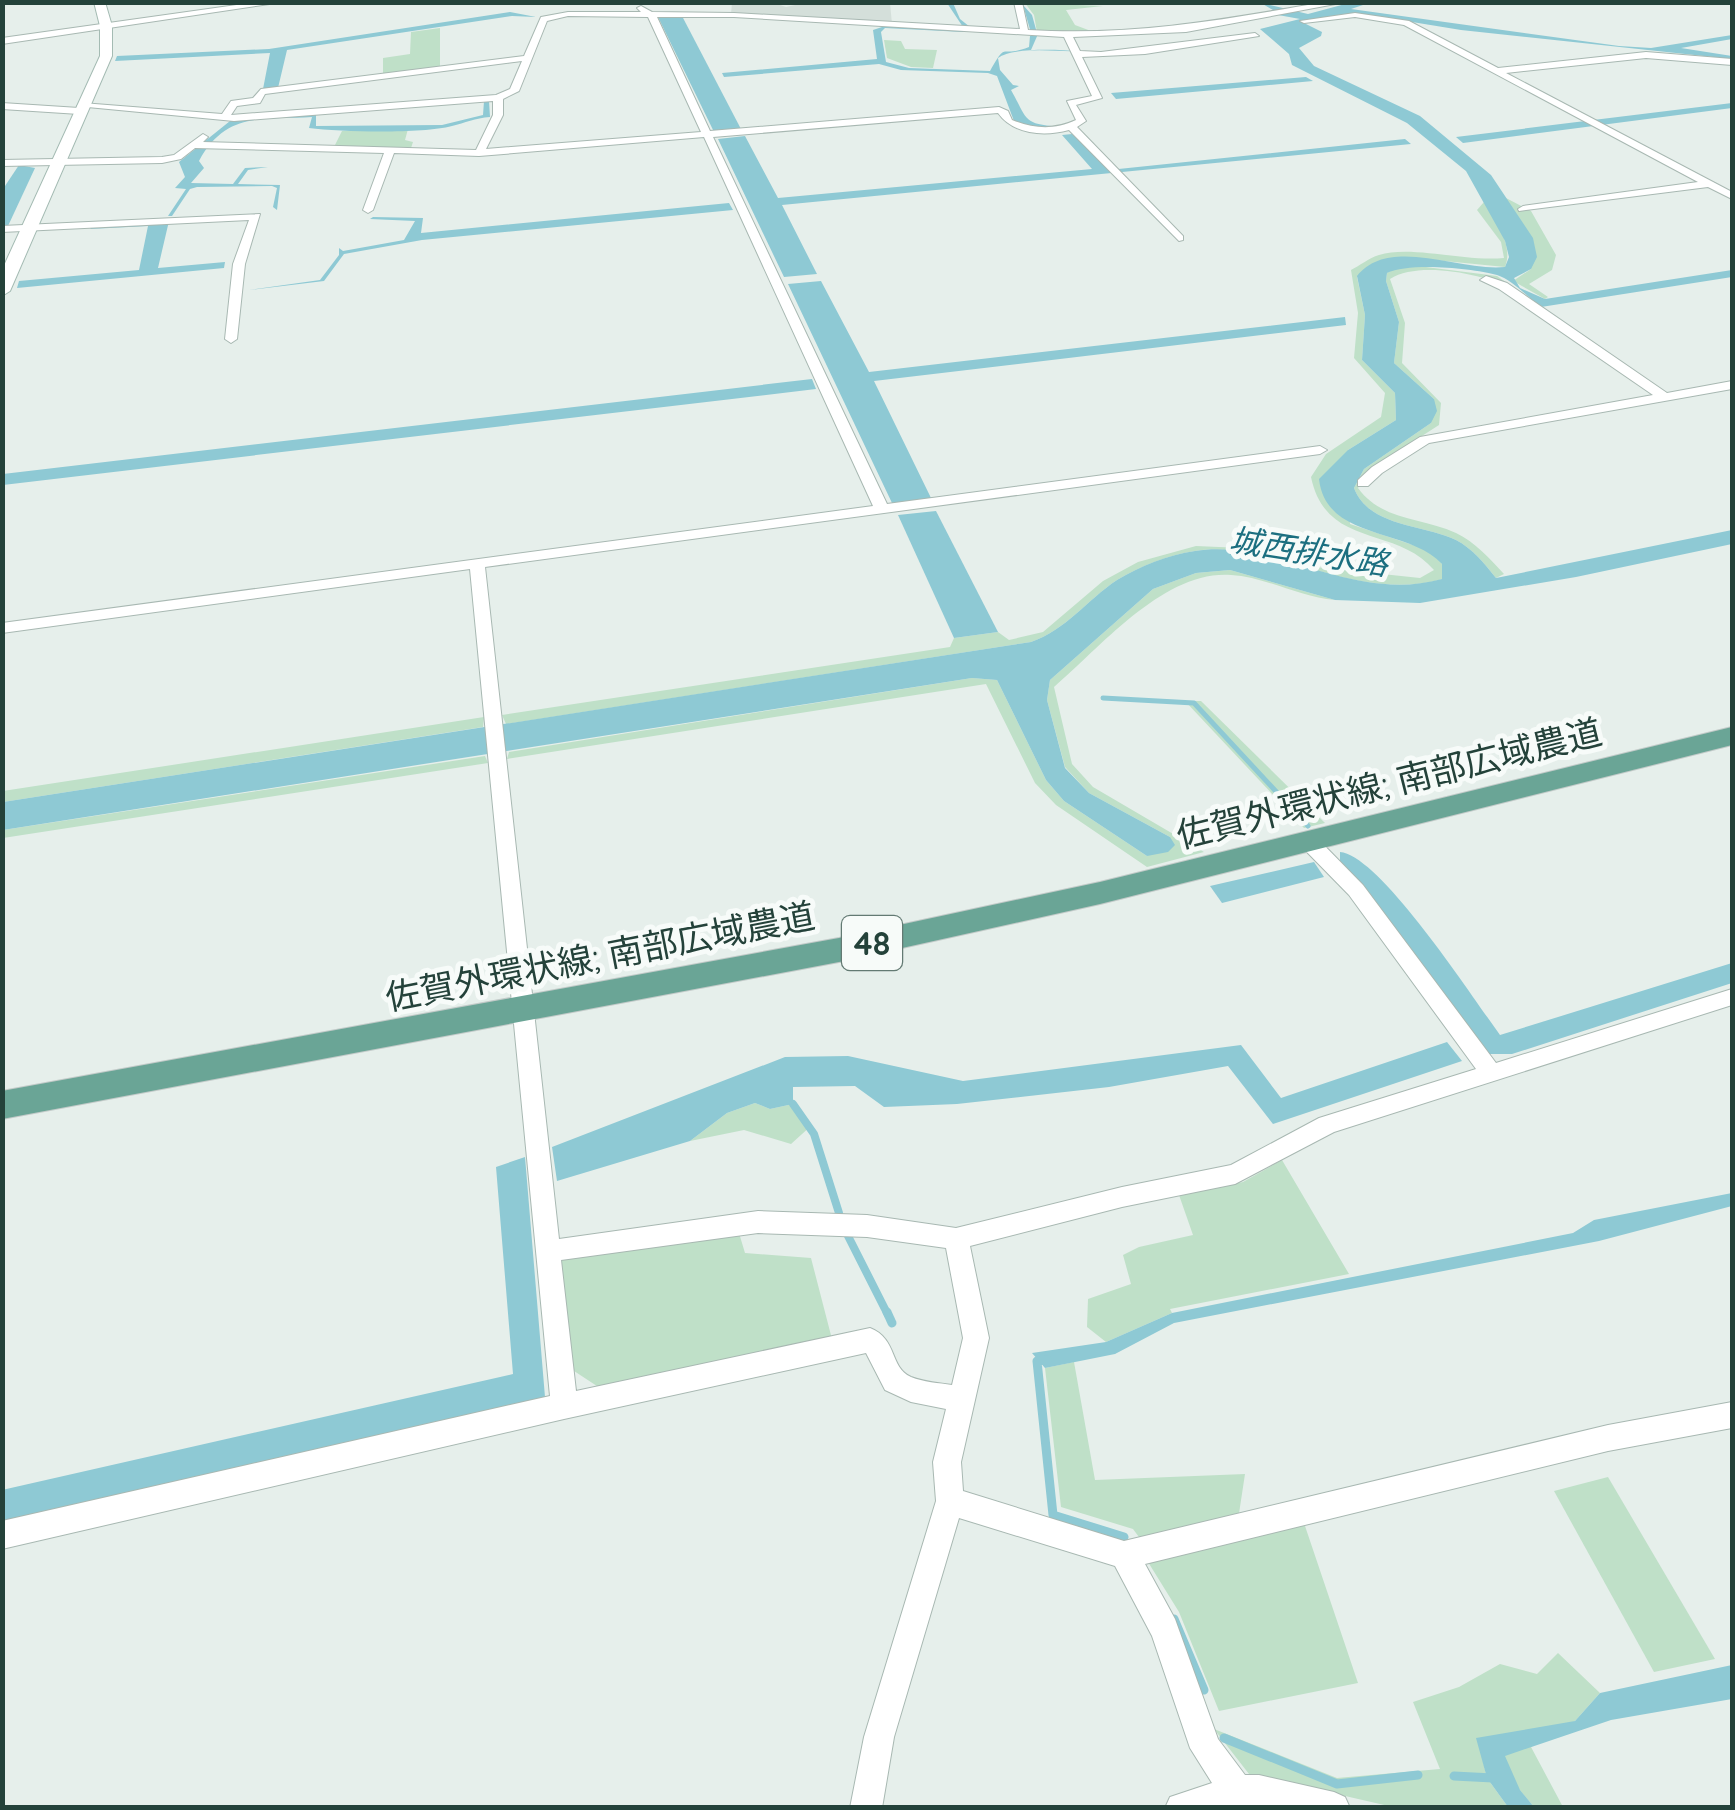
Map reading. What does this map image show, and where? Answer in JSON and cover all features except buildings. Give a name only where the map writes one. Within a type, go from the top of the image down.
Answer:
[{"type":"main road","name":"佐賀外環状線; 南部広域農道","points":[[2,1105],[839,950],[1100,894],[1732,736]]},
{"type":"street","points":[[2,291],[27,227],[106,56],[106,26],[100,2]]},
{"type":"street","points":[[2,41],[279,2]]},
{"type":"street","points":[[634,2],[649,13],[882,509]]},
{"type":"street","points":[[734,2],[734,15]]},
{"type":"street","points":[[1018,2],[1033,34]]},
{"type":"street","points":[[1302,18],[1342,2]]},
{"type":"street","points":[[1642,2],[1652,2]]},
{"type":"street","points":[[1251,7],[1269,15]]},
{"type":"street","points":[[2,106],[230,117],[498,98],[514,91],[544,19],[568,14],[734,15],[1068,36],[1186,29],[1269,15],[1354,15],[1406,23],[1732,196]]},
{"type":"street","points":[[195,145],[479,153],[999,110],[1005,112],[1008,122],[1028,130],[1057,132],[1081,122],[1070,103],[1097,98],[1068,36]]},
{"type":"street","points":[[1078,53],[1138,53],[1255,36]]},
{"type":"street","points":[[1497,71],[1646,55],[1732,62]]},
{"type":"street","points":[[2,163],[162,160],[176,157],[195,145],[230,117],[234,103],[257,101],[261,92],[528,58]]},
{"type":"street","points":[[479,153],[498,115],[498,98]]},
{"type":"street","points":[[1072,128],[1179,238]]},
{"type":"street","points":[[368,210],[390,150]]},
{"type":"street","points":[[1522,209],[1732,180]]},
{"type":"street","points":[[2,229],[256,216],[239,264],[231,339]]},
{"type":"street","points":[[1486,280],[1503,286],[1664,397]]},
{"type":"street","points":[[1364,483],[1377,470],[1425,440],[1732,384]]},
{"type":"street","points":[[2,628],[1320,450]]},
{"type":"street","points":[[477,564],[564,1406]]},
{"type":"street","points":[[1309,842],[1356,890],[1491,1073]]},
{"type":"street","points":[[549,1251],[758,1222],[867,1226],[956,1239],[1122,1197],[1234,1174],[1327,1125],[1732,997]]},
{"type":"street","points":[[866,1808],[880,1737],[950,1500],[947,1462],[976,1338],[956,1239]]},
{"type":"street","points":[[2,1535],[870,1340],[880,1346],[890,1377],[898,1386],[962,1399]]},
{"type":"street","points":[[950,1500],[1124,1555],[1608,1438],[1732,1415]]},
{"type":"street","points":[[1124,1555],[1165,1629],[1206,1748],[1237,1790]]},
{"type":"street","points":[[1182,1808],[1237,1790],[1259,1791],[1334,1808]]},
{"type":"shaded area","points":[[809,2],[890,3],[892,24],[731,14],[732,3],[774,3],[786,7]]},
{"type":"green space","points":[[1025,3],[1103,6],[1066,10],[1075,25],[1091,31],[1037,32],[1034,15]]},
{"type":"green space","points":[[440,28],[440,68],[383,75],[383,58],[410,54],[411,32]]},
{"type":"green space","points":[[884,40],[901,41],[905,49],[937,50],[933,68],[911,67],[887,58]]},
{"type":"green space","points":[[408,129],[405,140],[413,142],[411,148],[334,147],[342,131]]},
{"type":"green space","points":[[1506,198],[1531,211],[1556,255],[1552,270],[1529,284],[1548,297],[1545,299],[1513,281],[1531,269]]},
{"type":"green space","points":[[1484,202],[1505,242],[1505,267],[1404,257],[1357,277],[1365,315],[1362,360],[1395,393],[1396,420],[1348,450],[1350,524],[1431,551],[1442,564],[1443,579],[1377,583],[1255,554],[1195,551],[1165,558],[1126,575],[1055,630],[1031,642],[506,724],[502,715],[950,647],[954,638],[998,632],[1009,640],[1043,632],[1103,581],[1138,562],[1196,546],[1242,548],[1316,567],[1420,578],[1434,570],[1401,547],[1364,534],[1331,516],[1319,500],[1311,477],[1326,454],[1381,417],[1385,393],[1354,358],[1358,313],[1351,270],[1375,256],[1392,252],[1504,258],[1501,242],[1477,210]]},
{"type":"green space","points":[[1418,266],[1497,276],[1517,290],[1488,279],[1435,270],[1403,273],[1390,279],[1405,323],[1402,363],[1441,403],[1439,425],[1369,470],[1358,488],[1390,513],[1463,537],[1504,574],[1496,578],[1456,540],[1384,517],[1361,501],[1354,488],[1364,469],[1431,423],[1434,399],[1394,363],[1399,322],[1386,281],[1387,273],[1398,267]]},
{"type":"green space","points":[[1230,570],[1335,600],[1244,577],[1206,577],[1182,585],[1135,614],[1054,687],[1072,764],[1093,787],[1204,852],[1147,867],[1056,805],[1035,783],[986,684],[507,759],[509,752],[972,678],[997,680],[1046,780],[1064,801],[1147,856],[1170,837],[1089,793],[1065,767],[1047,700],[1050,680],[1153,589],[1196,573]]},
{"type":"green space","points":[[1185,701],[1201,701],[1325,823],[1304,828]]},
{"type":"green space","points":[[484,717],[483,727],[3,802],[3,791]]},
{"type":"green space","points":[[485,756],[488,763],[3,838],[3,830]]},
{"type":"green space","points":[[755,1103],[770,1109],[793,1104],[812,1125],[791,1144],[744,1130],[690,1141],[727,1113]]},
{"type":"green space","points":[[1282,1160],[1349,1274],[1170,1309],[1172,1313],[1106,1342],[1087,1327],[1088,1299],[1131,1284],[1123,1255],[1139,1247],[1193,1235],[1179,1195],[1243,1182]]},
{"type":"green space","points":[[739,1233],[745,1253],[811,1258],[833,1343],[603,1390],[571,1369],[559,1257]]},
{"type":"green space","points":[[1074,1362],[1095,1480],[1245,1474],[1238,1520],[1142,1541],[1133,1529],[1061,1507],[1045,1368]]},
{"type":"green space","points":[[1608,1477],[1715,1659],[1654,1672],[1554,1491]]},
{"type":"green space","points":[[1304,1523],[1358,1683],[1219,1711],[1179,1612],[1148,1562]]},
{"type":"green space","points":[[1558,1653],[1600,1693],[1575,1721],[1531,1747],[1563,1807],[1534,1807],[1478,1740],[1487,1778],[1508,1807],[1393,1807],[1249,1774],[1214,1729],[1337,1778],[1440,1769],[1413,1702],[1459,1687],[1500,1664],[1537,1674]]},
{"type":"water","points":[[947,3],[953,3],[960,19],[970,27],[963,32],[885,28],[881,32],[886,62],[909,68],[990,71],[999,55],[1029,47],[1030,36],[1035,36],[1023,5],[1032,15],[1037,33],[1118,32],[1263,14],[1192,27],[1090,35],[1038,34],[1033,50],[998,58],[1000,70],[1013,85],[1019,86],[1011,90],[1028,119],[1062,129],[1033,128],[1014,121],[997,76],[988,73],[901,70],[879,64],[724,77],[722,73],[877,59],[873,30],[885,26],[960,31],[963,27]]},
{"type":"water","points":[[1261,3],[1308,14],[1349,3],[1369,3],[1351,9],[1619,46],[1651,48],[1732,35],[1732,39],[1681,48],[1732,59],[1461,30],[1357,13],[1305,20],[1304,23],[1322,32],[1299,48],[1314,66],[1420,116],[1491,175],[1533,238],[1537,257],[1531,269],[1514,278],[1520,288],[1545,299],[1732,270],[1732,277],[1541,307],[1509,281],[1486,272],[1425,267],[1387,273],[1399,322],[1394,363],[1434,399],[1437,411],[1431,423],[1364,469],[1354,488],[1361,501],[1398,523],[1456,540],[1473,552],[1496,578],[1732,530],[1732,544],[1576,577],[1420,603],[1335,600],[1230,570],[1196,573],[1153,589],[1050,680],[1047,700],[1065,768],[1089,793],[1170,837],[1175,845],[1168,852],[1147,856],[1064,801],[1046,780],[997,680],[972,678],[3,830],[3,802],[1031,642],[1055,630],[1126,575],[1165,558],[1195,551],[1255,553],[1377,583],[1442,579],[1442,564],[1427,552],[1370,531],[1336,513],[1325,499],[1319,479],[1348,450],[1396,420],[1395,393],[1362,360],[1365,315],[1357,276],[1371,264],[1406,256],[1505,267],[1509,257],[1505,241],[1466,171],[1407,123],[1292,65],[1289,54],[1260,29],[1300,19],[1268,13],[1273,10]]},
{"type":"water","points":[[510,12],[536,17],[512,16],[287,50],[278,88],[263,89],[270,53],[115,61],[117,56],[269,49]]},
{"type":"water","points":[[682,16],[742,131],[715,134],[658,17]]},
{"type":"water","points":[[1306,77],[1313,81],[1116,99],[1111,93]]},
{"type":"water","points":[[484,101],[489,101],[490,117],[421,130],[309,128],[312,117],[247,121],[221,133],[210,145],[199,161],[204,168],[191,183],[233,184],[245,168],[268,167],[248,170],[238,184],[280,185],[277,210],[273,207],[277,188],[272,186],[197,187],[190,189],[172,216],[168,216],[186,189],[175,188],[185,177],[179,162],[230,121],[316,115],[316,126],[442,125],[483,115]]},
{"type":"water","points":[[1732,103],[1732,108],[1463,143],[1456,137]]},
{"type":"water","points":[[1072,134],[1109,170],[1405,139],[1411,144],[782,205],[817,274],[784,277],[718,139],[745,136],[778,198],[1092,169],[1062,135]]},
{"type":"water","points":[[19,165],[35,168],[8,226],[3,227],[3,189]]},
{"type":"water","points":[[729,203],[733,210],[422,240],[344,254],[324,281],[249,290],[320,280],[339,255],[339,248],[343,251],[404,240],[415,221],[370,219],[373,217],[423,218],[421,233]]},
{"type":"water","points":[[169,221],[158,268],[225,262],[224,268],[17,288],[19,281],[139,270],[148,226],[90,229]]},
{"type":"water","points":[[821,281],[869,372],[1345,317],[1346,325],[874,381],[931,498],[892,503],[788,284]]},
{"type":"water","points":[[812,379],[816,389],[3,485],[3,474]]},
{"type":"water","points":[[936,511],[998,632],[954,638],[898,515]]},
{"type":"water","points":[[1340,852],[1357,859],[1401,901],[1500,1035],[1732,963],[1732,983],[1512,1054],[1489,1054],[1361,883],[1340,864]]},
{"type":"water","points":[[1314,862],[1324,877],[1222,903],[1210,886]]},
{"type":"water","points":[[1447,1042],[1462,1061],[1273,1124],[1228,1066],[1109,1087],[957,1104],[884,1107],[855,1086],[793,1087],[793,1104],[770,1109],[755,1103],[727,1113],[690,1141],[557,1181],[552,1147],[785,1057],[848,1056],[963,1081],[1241,1045],[1281,1098]]},
{"type":"water","points":[[525,1157],[545,1397],[3,1525],[2,1490],[513,1374],[496,1167]]},
{"type":"water","points":[[1732,1193],[1732,1206],[1599,1241],[1174,1323],[1115,1354],[1045,1368],[1032,1353],[1106,1342],[1172,1313],[1573,1233],[1594,1220]]},
{"type":"water","points":[[1732,1665],[1732,1699],[1611,1720],[1505,1756],[1520,1790],[1534,1807],[1508,1807],[1487,1778],[1476,1738],[1575,1721],[1600,1693]]},
{"type":"waterway","points":[[1103,698],[1194,703],[1308,826]]},
{"type":"waterway","points":[[793,1104],[814,1134],[839,1213]]},
{"type":"waterway","points":[[847,1234],[888,1315]]},
{"type":"waterway","points":[[887,1312],[892,1323]]},
{"type":"waterway","points":[[1047,1360],[1037,1361],[1053,1515],[1124,1537]]},
{"type":"waterway","points":[[1174,1619],[1204,1690]]},
{"type":"waterway","points":[[1224,1738],[1337,1784],[1418,1775]]},
{"type":"waterway","points":[[1454,1776],[1493,1778]]},
{"type":"water label","name":"城西排水路","points":[[1309,551]]}]
